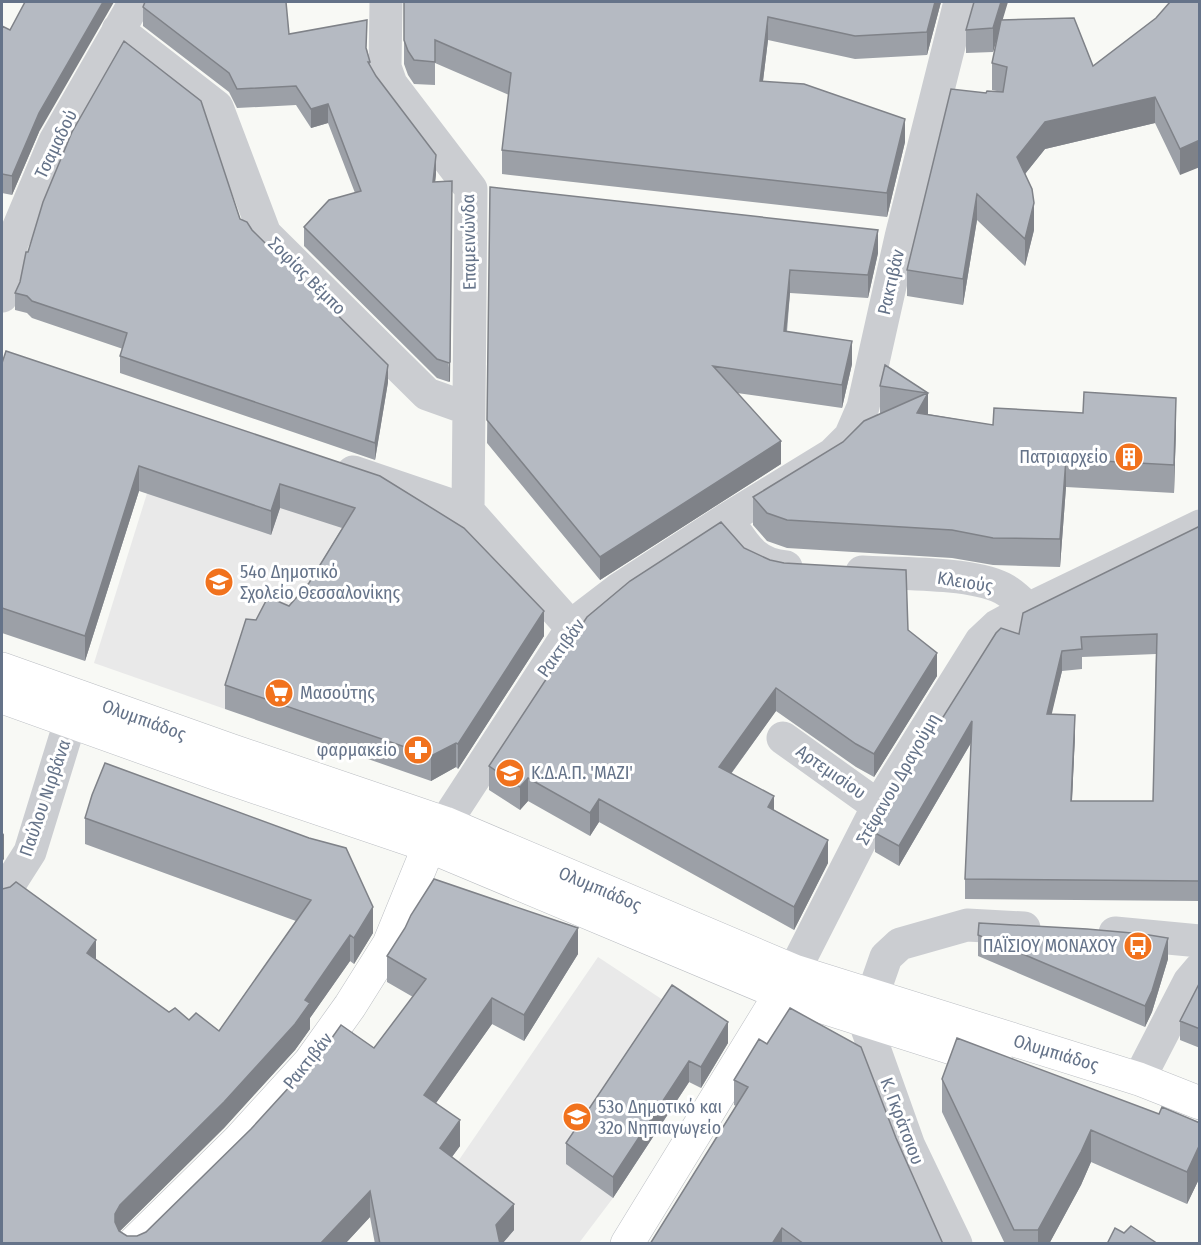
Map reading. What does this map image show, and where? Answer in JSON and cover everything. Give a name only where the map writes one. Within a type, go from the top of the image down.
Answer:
[{"type":"main road","name":"Ολυμπιάδος","points":[[4,682],[75,710],[220,776],[437,835],[788,982],[868,1008],[1200,1131]]},
{"type":"main road","name":"Ρακτιβάν","points":[[133,1244],[258,1121],[310,1062],[350,1006],[389,944],[437,835]]},
{"type":"main road","points":[[627,1244],[788,982]]},
{"type":"main road","name":"Ολυμπιάδος","points":[[868,1008],[1139,1079],[1200,1103]]},
{"type":"street","name":"Τσαμαδού","points":[[2,296],[12,243],[55,141],[135,2]]},
{"type":"street","name":"Επαμεινώνδα","points":[[386,2],[385,59],[391,84],[471,189],[468,511]]},
{"type":"street","name":"Ρακτιβάν","points":[[437,835],[572,628],[585,615],[619,589],[833,454],[850,436],[863,407],[901,237],[960,2]]},
{"type":"street","name":"Σοφίας Βέμπο","points":[[118,30],[217,107],[265,234],[427,394],[469,409]]},
{"type":"street","points":[[895,118],[928,130]]},
{"type":"street","points":[[471,189],[506,193]]},
{"type":"street","points":[[866,233],[901,237]]},
{"type":"street","points":[[324,462],[468,511],[572,628]]},
{"type":"street","name":"Κλειούς","points":[[727,519],[749,552],[765,563],[785,567],[951,577],[984,582],[1004,589],[1028,609]]},
{"type":"street","points":[[1028,609],[1200,526]]},
{"type":"street","name":"Στέφανου Δραγούμη","points":[[788,982],[878,806],[981,641],[997,626],[1028,609]]},
{"type":"street","name":"Παύλου Νιρβάνα","points":[[2,896],[30,852],[75,710]]},
{"type":"street","name":"Αρτεμισίου","points":[[783,738],[878,806]]},
{"type":"street","points":[[868,1008],[886,957],[900,944],[967,925],[1055,929]]},
{"type":"street","points":[[1088,931],[1200,941]]},
{"type":"street","points":[[1139,1079],[1189,982],[1200,969]]},
{"type":"street","name":"Κ. Γκράτσιου","points":[[868,1008],[909,1146],[956,1244]]},
{"type":"shaded area","name":"54ο Δημοτικό Σχολείο Θεσσαλονίκης","points":[[169,423],[349,523],[306,604],[246,643],[225,709],[94,663]]},
{"type":"shaded area","name":"53ο Δημοτικό και 32ο Νηπιαγωγείο","points":[[598,957],[719,1037],[613,1198],[579,1243],[472,1243],[424,1211]]},
{"type":"building","points":[[25,2],[103,2],[39,113],[12,176],[2,174],[2,26],[10,30]]},
{"type":"building","points":[[145,2],[286,2],[289,34],[367,20],[366,48],[370,62],[368,62],[376,76],[436,155],[433,182],[452,181],[449,363],[437,359],[304,227],[329,200],[361,191],[328,104],[311,109],[296,86],[237,89],[229,73],[143,7]]},
{"type":"building","points":[[404,2],[935,2],[927,32],[855,36],[768,17],[760,81],[804,84],[905,119],[887,193],[502,150],[511,73],[435,40],[435,62],[414,60],[404,40]]},
{"type":"building","points":[[974,2],[1001,2],[993,28],[966,30]]},
{"type":"building","points":[[1170,2],[1200,2],[1200,140],[1180,149],[1155,97],[1045,122],[1017,157],[1032,189],[1034,203],[1025,239],[977,194],[963,279],[907,270],[951,89],[986,93],[987,91],[1003,92],[1007,67],[992,63],[1001,20],[1074,18],[1093,66],[1156,18]]},
{"type":"building","points":[[124,41],[201,101],[240,219],[247,222],[252,230],[388,365],[375,443],[120,356],[127,333],[32,301],[27,296],[15,293],[43,202],[72,132]]},
{"type":"building","points":[[490,187],[878,230],[868,275],[790,270],[784,331],[852,341],[842,385],[713,366],[781,441],[600,557],[487,420]]},
{"type":"building","points":[[6,351],[380,476],[464,528],[544,611],[458,744],[431,756],[225,685],[246,619],[256,620],[268,597],[289,606],[309,583],[355,508],[280,484],[271,511],[139,466],[85,636],[2,608],[2,363]]},
{"type":"building","points":[[885,365],[928,393],[917,413],[993,425],[994,408],[1083,413],[1084,392],[1176,398],[1174,465],[1066,459],[1060,539],[993,538],[952,530],[787,520],[767,513],[753,497],[843,442],[864,421],[927,393],[880,386]]},
{"type":"building","points":[[721,522],[744,548],[770,560],[784,563],[906,570],[908,630],[937,653],[874,754],[776,688],[719,767],[774,796],[768,807],[828,840],[794,907],[599,799],[590,813],[528,778],[520,787],[489,766],[587,617],[630,581]]},
{"type":"building","points":[[1200,526],[1200,881],[965,879],[972,721],[899,846],[875,833],[894,795],[996,633],[1001,628],[1019,634],[1023,613]],"holes":[[[1157,634],[1153,801],[1071,801],[1075,715],[1047,714],[1062,651],[1082,649],[1081,637]]]},
{"type":"building","points":[[105,763],[309,838],[346,848],[373,907],[354,938],[350,935],[305,1000],[310,1003],[295,1024],[224,1102],[120,1205],[115,1214],[115,1222],[119,1231],[127,1236],[137,1236],[146,1232],[251,1129],[324,1049],[341,1025],[374,1048],[426,979],[387,956],[434,879],[578,928],[524,1015],[492,998],[424,1095],[460,1120],[440,1148],[514,1204],[496,1225],[500,1244],[380,1244],[370,1191],[320,1244],[2,1244],[2,889],[16,882],[96,940],[87,953],[169,1012],[175,1008],[189,1020],[196,1013],[219,1031],[311,900],[85,818]]},
{"type":"building","points":[[979,923],[1087,929],[1168,938],[1152,991],[1145,1006],[978,935]]},
{"type":"building","points":[[1200,984],[1200,1029],[1180,1021]]},
{"type":"building","points":[[672,985],[728,1022],[701,1067],[689,1061],[613,1177],[566,1143]]},
{"type":"building","points":[[790,1008],[861,1047],[896,1138],[943,1244],[804,1244],[782,1228],[772,1244],[650,1244],[748,1087],[734,1080],[759,1039],[767,1044]]},
{"type":"building","points":[[957,1038],[1159,1114],[1162,1107],[1200,1123],[1200,1144],[1187,1172],[1091,1130],[1038,1230],[1014,1230],[942,1079]]},
{"type":"building","points":[[1131,1226],[1158,1244],[1107,1244],[1115,1228],[1124,1233]]},
{"type":"place","name":"Πατριαρχείο","points":[[1129,457]]},
{"type":"place","name":"54ο Δημοτικό Σχολείο Θεσσαλονίκης","points":[[219,582]]},
{"type":"place","name":"Μασούτης","points":[[279,693]]},
{"type":"place","name":"φαρμακείο","points":[[418,750]]},
{"type":"place","name":"Κ.Δ.Α.Π. 'ΜΑΖΙ'","points":[[510,773]]},
{"type":"place","name":"ΠΑΪΣΙΟΥ ΜΟΝΑΧΟΥ","points":[[1138,946]]},
{"type":"place","name":"53ο Δημοτικό και 32ο Νηπιαγωγείο","points":[[577,1117]]}]
